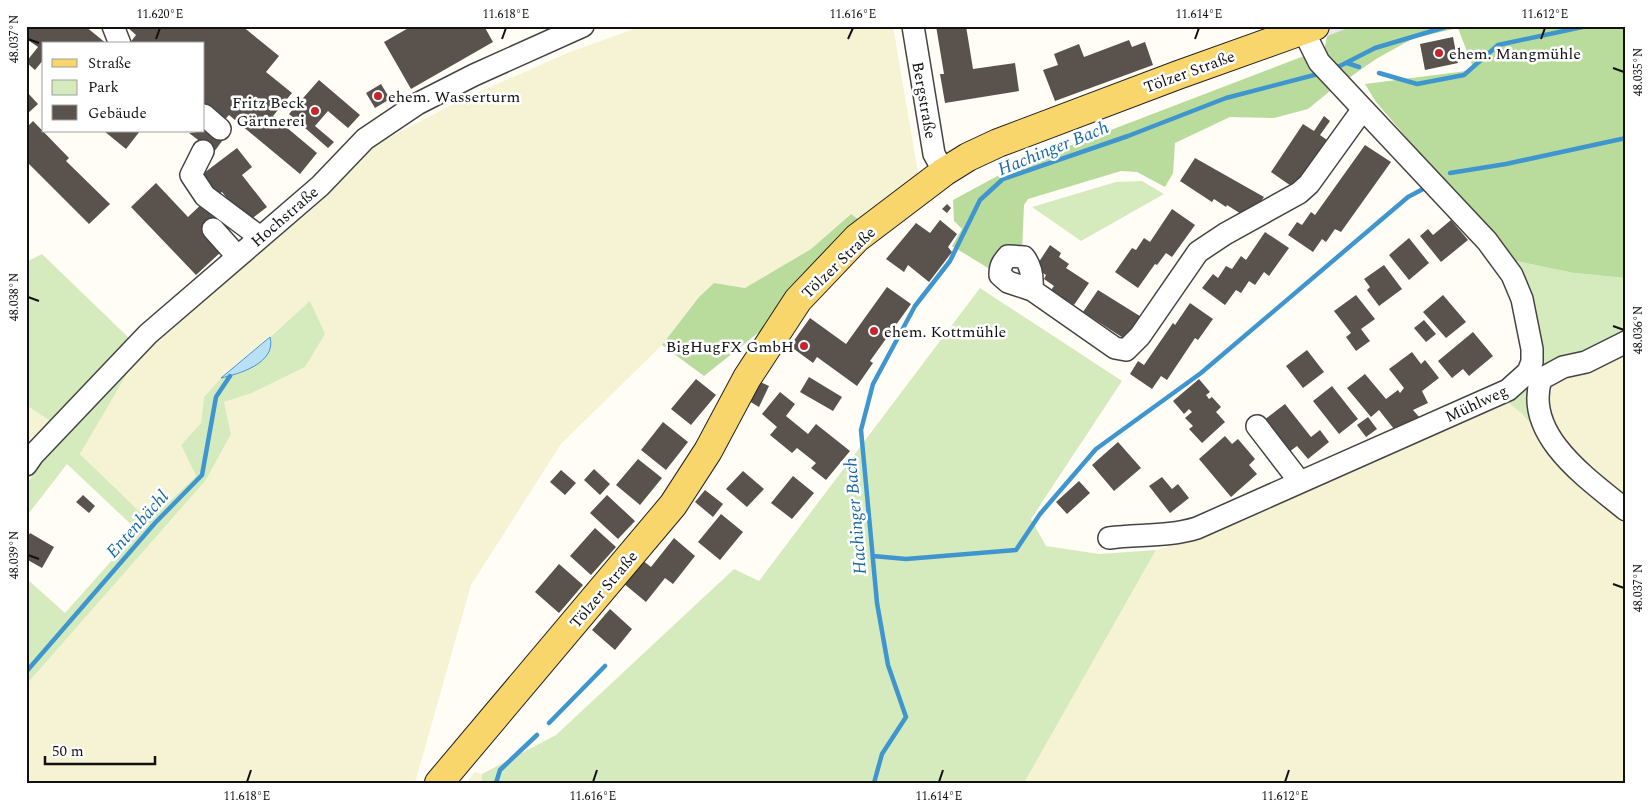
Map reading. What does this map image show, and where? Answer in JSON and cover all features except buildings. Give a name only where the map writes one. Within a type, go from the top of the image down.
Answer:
[{"type":"main road","name":"Tölzer Straße","points":[[439,783],[684,490],[747,378],[798,300],[857,238],[944,172],[968,157],[998,143],[1178,74],[1309,28]]},
{"type":"street","points":[[113,26],[119,42]]},
{"type":"street","name":"Hochstraße","points":[[26,465],[33,455],[148,334],[320,186],[366,139],[416,104],[482,71],[583,26]]},
{"type":"street","name":"Bergstraße","points":[[913,26],[934,154],[944,172]]},
{"type":"street","points":[[1309,28],[1319,62],[1487,241],[1512,275],[1522,298],[1532,349],[1537,402],[1545,428],[1574,466],[1626,510]]},
{"type":"street","points":[[1032,290],[1115,348],[1126,350],[1140,336],[1198,252],[1225,234],[1299,194],[1310,184],[1363,109]]},
{"type":"street","points":[[205,117],[220,129]]},
{"type":"street","points":[[203,150],[191,175],[204,196],[260,237]]},
{"type":"street","points":[[213,229],[238,256]]},
{"type":"street","name":"Mühlweg","points":[[1109,538],[1130,535],[1176,535],[1197,528],[1508,390],[1535,376],[1586,362],[1626,342]]},
{"type":"street","points":[[1257,426],[1300,482]]},
{"type":"shaded area","points":[[642,26],[893,26],[918,173],[863,223],[850,214],[811,249],[745,288],[714,283],[699,297],[662,345],[561,444],[471,585],[415,783],[26,783],[26,685],[206,480],[231,434],[224,402],[252,393],[305,367],[311,301],[221,378],[204,397],[201,423],[181,445],[196,476],[148,521],[80,454],[141,350],[367,149],[465,98],[570,52]]},
{"type":"shaded area","points":[[1325,26],[1353,26],[1327,36]]},
{"type":"shaded area","points":[[1626,349],[1626,504],[1563,445],[1548,408],[1551,387]]},
{"type":"shaded area","points":[[1504,399],[1521,413],[1555,452],[1626,517],[1626,783],[1024,783],[1156,550],[1186,541]]},
{"type":"shaded area","points":[[26,405],[52,422],[26,452]]},
{"type":"shaded area","points":[[475,772],[482,774],[482,783],[466,783]]},
{"type":"green space","points":[[1353,26],[1626,26],[1626,278],[1574,273],[1511,260],[1376,102],[1365,84],[1474,70],[1458,28],[1414,38],[1376,59],[1346,80],[1324,51],[1327,36]]},
{"type":"green space","points":[[1304,56],[1330,91],[1308,109],[1274,118],[1230,117],[1175,143],[1173,173],[1165,187],[1137,172],[1121,171],[1028,199],[1024,205],[1022,250],[993,271],[952,246],[962,229],[954,221],[953,200],[1014,167]]},
{"type":"green space","points":[[1142,181],[1164,194],[1081,241],[1032,207],[1116,182]]},
{"type":"green space","points":[[851,214],[863,223],[763,329],[704,376],[662,345],[699,297],[714,283],[745,288],[811,249]]},
{"type":"green space","points":[[42,254],[130,339],[52,422],[26,405],[26,262]]},
{"type":"green space","points":[[1511,260],[1574,273],[1626,278],[1626,334],[1560,361],[1542,364]]},
{"type":"green space","points":[[980,288],[1122,381],[1031,519],[1046,546],[1099,554],[1156,550],[1024,783],[482,783],[482,774],[556,735],[734,569],[759,581]]},
{"type":"green space","points":[[310,301],[325,334],[305,367],[252,393],[224,402],[231,434],[206,480],[26,685],[26,578],[65,613],[138,531],[67,464],[26,517],[26,485],[50,448],[141,350],[80,454],[149,521],[196,476],[181,445],[201,423],[204,397],[221,378],[240,373],[263,360],[271,342],[270,337]]},
{"type":"green space","points":[[1520,388],[1531,388],[1546,441],[1521,413],[1504,399]]},
{"type":"water","points":[[270,337],[271,346],[268,354],[255,366],[237,374],[221,378]]},
{"type":"waterway","name":"Hachinger Bach","points":[[1334,69],[1375,48],[1449,26]]},
{"type":"waterway","points":[[1379,73],[1417,84],[1464,75],[1498,45],[1587,26]]},
{"type":"waterway","points":[[1347,63],[1359,67]]},
{"type":"waterway","name":"Hachinger Bach","points":[[874,783],[882,754],[906,717],[888,665],[877,603],[861,430],[873,384],[915,306],[950,261],[980,200],[1003,179],[1128,136],[1226,98],[1322,73]]},
{"type":"waterway","points":[[1450,173],[1506,164],[1626,138]]},
{"type":"waterway","points":[[873,556],[906,559],[1016,550],[1040,514],[1096,449],[1201,373],[1408,197],[1423,189]]},
{"type":"waterway","name":"Entenbächl","points":[[26,672],[155,523],[202,475],[216,397],[230,376]]},
{"type":"waterway","points":[[549,723],[605,666]]},
{"type":"waterway","points":[[496,783],[500,770],[537,735]]},
{"type":"place","name":"ehem. Mangmühle","points":[[1439,53]]},
{"type":"place","name":"ehem. Wasserturm","points":[[378,96]]},
{"type":"place","name":"Fritz Beck Gärtnerei","points":[[315,111]]},
{"type":"place","name":"ehem. Kottmühle","points":[[874,331]]},
{"type":"place","name":"BigHugFX GmbH","points":[[804,346]]}]
